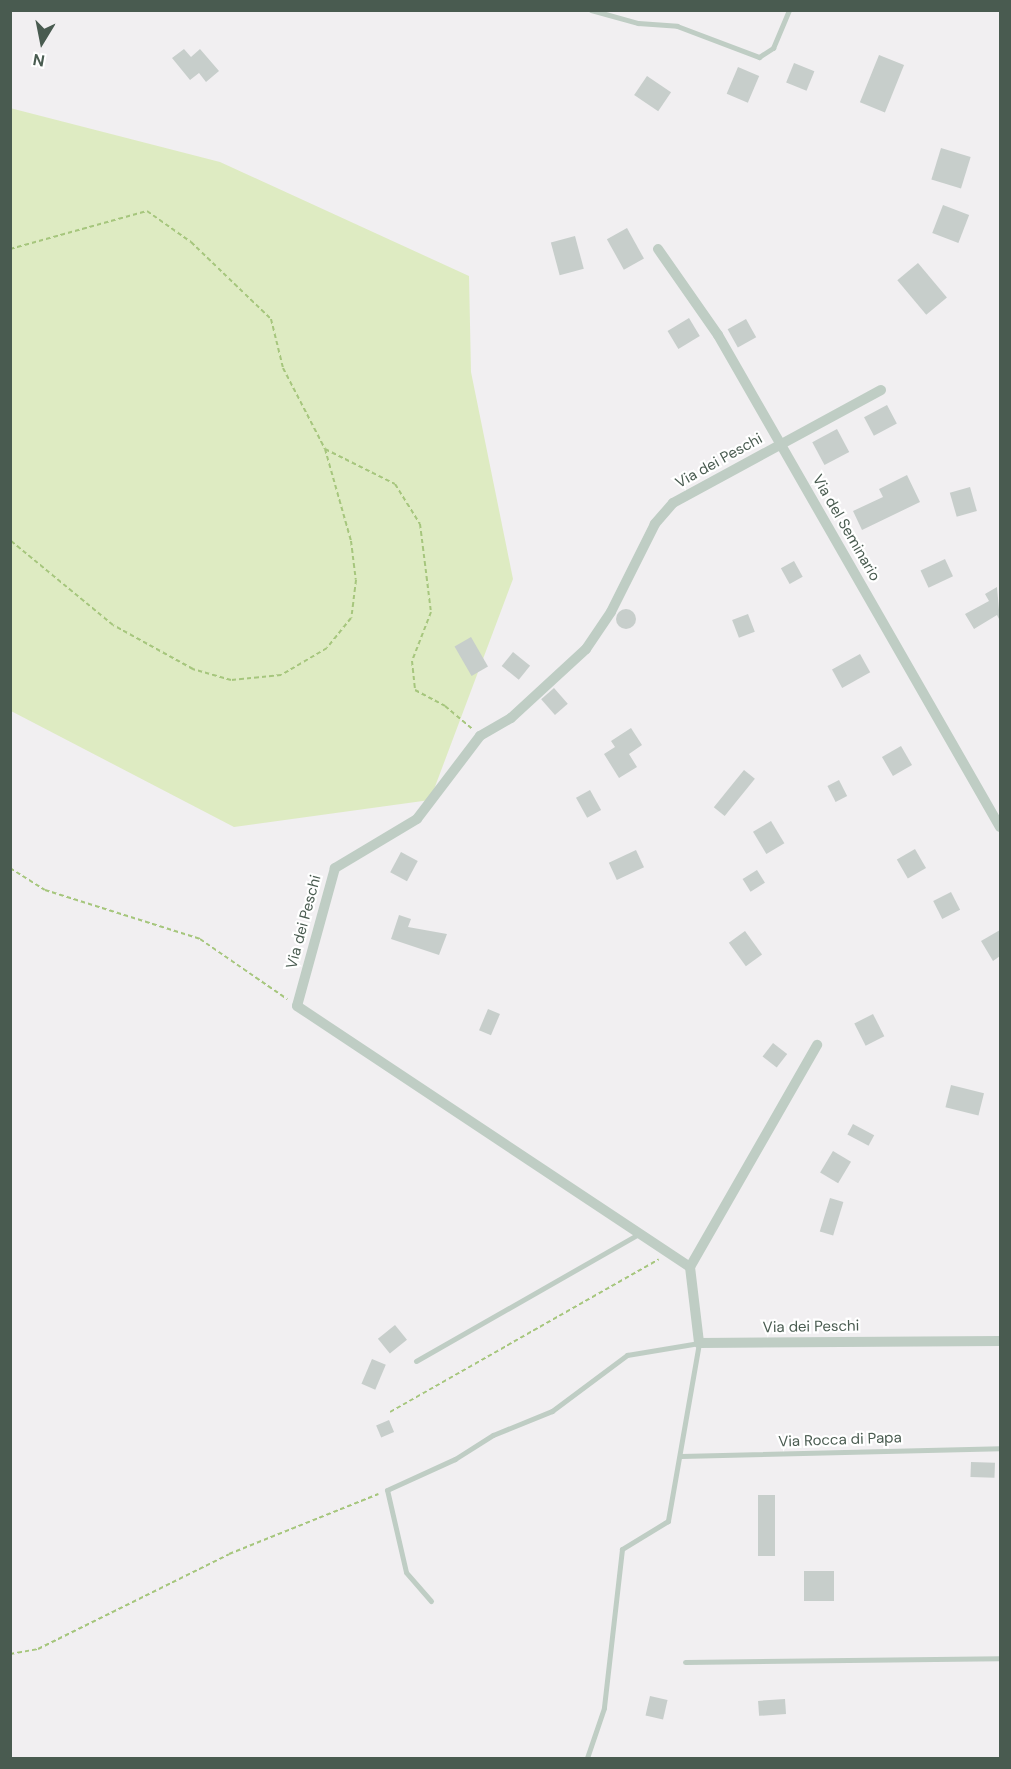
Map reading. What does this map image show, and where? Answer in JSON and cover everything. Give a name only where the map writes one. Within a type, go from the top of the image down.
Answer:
[{"type":"street","name":"Via del Seminario","points":[[658,249],[718,335],[1000,827]]},
{"type":"street","name":"Via dei Peschi","points":[[297,1006],[335,868],[417,819],[480,736],[511,718],[586,649],[611,612],[655,524],[673,503],[881,390]]},
{"type":"street","points":[[297,1006],[690,1266]]},
{"type":"street","points":[[699,1343],[690,1266],[817,1045]]},
{"type":"street","name":"Via dei Peschi","points":[[699,1343],[1000,1341]]},
{"type":"lane","points":[[591,10],[629,21],[677,26],[759,57],[772,48],[789,10]]},
{"type":"lane","points":[[416,1361],[640,1234]]},
{"type":"lane","points":[[431,1601],[406,1572],[387,1490],[455,1459],[493,1435],[552,1411],[627,1355],[699,1343],[668,1521],[622,1549],[603,1708],[587,1758]]},
{"type":"lane","name":"Via Rocca di Papa","points":[[681,1456],[1000,1448]]},
{"type":"lane","points":[[685,1662],[1000,1658]]},
{"type":"path","points":[[10,249],[147,211],[191,242],[271,319],[283,368],[325,449],[351,541],[356,580],[351,618],[327,648],[281,675],[231,680],[193,669],[89,609],[10,540]]},
{"type":"path","points":[[325,449],[395,484],[420,524],[431,612],[412,661],[415,690],[445,706],[480,736]]},
{"type":"path","points":[[10,868],[45,890],[200,939],[297,1006]]},
{"type":"path","points":[[390,1412],[669,1253]]},
{"type":"path","points":[[10,1654],[38,1649],[229,1554],[387,1490]]},
{"type":"green space","points":[[10,108],[220,162],[469,276],[471,372],[513,579],[430,800],[234,827],[11,711]]},
{"type":"building","points":[[184,49],[191,57],[200,49],[219,71],[206,82],[199,73],[190,80],[172,58]]},
{"type":"building","points":[[879,55],[904,65],[885,112],[860,102]]},
{"type":"building","points":[[794,63],[814,71],[807,91],[786,82]]},
{"type":"building","points":[[738,67],[759,76],[748,103],[727,94]]},
{"type":"building","points":[[647,76],[671,92],[658,111],[634,95]]},
{"type":"building","points":[[941,148],[971,157],[961,189],[931,180]]},
{"type":"building","points":[[943,205],[969,215],[958,243],[932,233]]},
{"type":"building","points":[[627,228],[644,259],[624,270],[607,239]]},
{"type":"building","points":[[575,236],[584,269],[560,275],[551,242]]},
{"type":"building","points":[[918,263],[947,297],[926,315],[897,280]]},
{"type":"building","points":[[689,318],[700,336],[678,349],[668,331]]},
{"type":"building","points":[[746,319],[756,337],[738,348],[728,329]]},
{"type":"building","points":[[887,405],[897,424],[874,436],[864,417]]},
{"type":"building","points":[[837,429],[849,452],[824,465],[812,442]]},
{"type":"building","points":[[907,475],[920,502],[862,530],[853,511],[883,497],[879,489]]},
{"type":"building","points":[[970,487],[977,511],[957,517],[950,493]]},
{"type":"building","points":[[945,559],[953,576],[929,588],[921,570]]},
{"type":"building","points":[[794,561],[803,577],[790,584],[781,568]]},
{"type":"building","points":[[997,587],[1000,621],[997,615],[974,629],[965,614],[989,601],[985,594]]},
{"type":"building","points":[[626,609],[633,612],[636,619],[633,626],[626,629],[619,626],[616,619],[619,612]]},
{"type":"building","points":[[748,614],[755,632],[739,638],[732,620]]},
{"type":"building","points":[[471,637],[488,666],[472,676],[455,646]]},
{"type":"building","points":[[513,652],[530,666],[519,680],[502,666]]},
{"type":"building","points":[[860,654],[870,672],[842,688],[832,670]]},
{"type":"building","points":[[554,688],[568,704],[555,715],[541,699]]},
{"type":"building","points":[[631,728],[642,745],[629,754],[637,767],[619,778],[604,754],[615,747],[611,741]]},
{"type":"building","points":[[901,746],[912,765],[893,776],[882,757]]},
{"type":"building","points":[[744,770],[755,779],[725,816],[714,807]]},
{"type":"building","points":[[839,780],[847,796],[836,802],[827,786]]},
{"type":"building","points":[[590,790],[601,810],[587,818],[576,798]]},
{"type":"building","points":[[771,821],[784,843],[766,854],[753,832]]},
{"type":"building","points":[[915,849],[926,868],[908,879],[897,860]]},
{"type":"building","points":[[636,850],[644,867],[617,880],[609,863]]},
{"type":"building","points":[[401,852],[418,861],[407,881],[390,872]]},
{"type":"building","points":[[757,870],[765,883],[751,892],[743,879]]},
{"type":"building","points":[[951,892],[960,910],[942,919],[933,901]]},
{"type":"building","points":[[399,915],[411,919],[408,927],[447,934],[439,955],[391,939]]},
{"type":"building","points":[[1000,930],[1000,956],[993,961],[981,941]]},
{"type":"building","points":[[745,931],[762,954],[746,966],[729,943]]},
{"type":"building","points":[[488,1009],[500,1014],[491,1035],[479,1030]]},
{"type":"building","points":[[873,1014],[884,1036],[866,1046],[854,1024]]},
{"type":"building","points":[[773,1043],[787,1054],[777,1067],[763,1056]]},
{"type":"building","points":[[951,1085],[984,1093],[978,1116],[945,1107]]},
{"type":"building","points":[[853,1124],[874,1135],[869,1146],[847,1135]]},
{"type":"building","points":[[833,1151],[851,1162],[838,1183],[820,1172]]},
{"type":"building","points":[[830,1198],[843,1202],[833,1236],[820,1231]]},
{"type":"building","points":[[395,1325],[407,1340],[390,1354],[378,1339]]},
{"type":"building","points":[[372,1359],[386,1365],[375,1390],[361,1384]]},
{"type":"building","points":[[389,1420],[394,1432],[381,1437],[376,1425]]},
{"type":"building","points":[[971,1462],[995,1463],[994,1478],[970,1477]]},
{"type":"building","points":[[758,1495],[775,1495],[775,1556],[758,1556]]},
{"type":"building","points":[[804,1571],[834,1571],[834,1601],[804,1601]]},
{"type":"building","points":[[650,1696],[668,1700],[663,1720],[646,1715]]},
{"type":"building","points":[[785,1699],[786,1714],[759,1716],[758,1701]]}]
